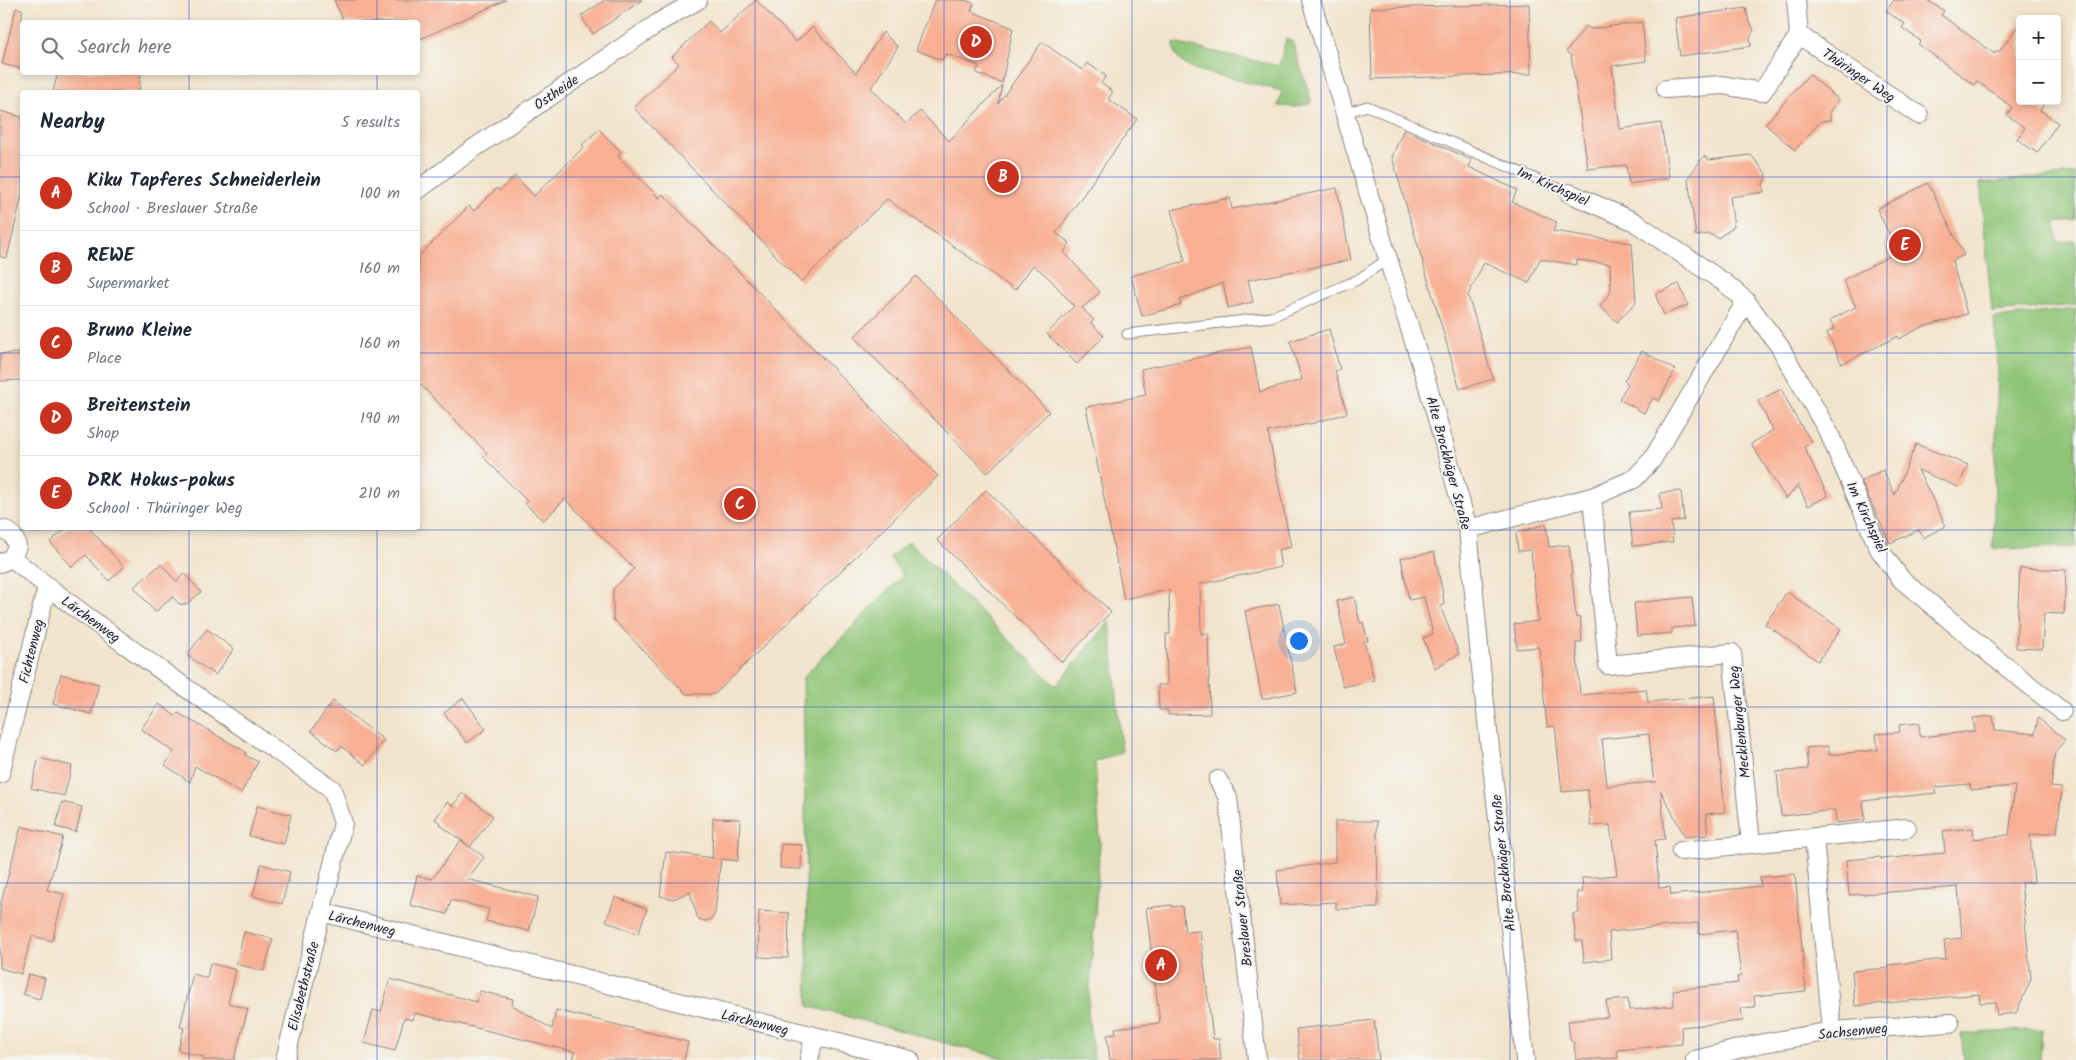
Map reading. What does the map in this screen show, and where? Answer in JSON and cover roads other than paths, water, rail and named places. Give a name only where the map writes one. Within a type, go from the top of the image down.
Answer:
[{"type":"street","name":"Ostheide","points":[[420,188],[470,151],[661,21],[698,0]]},
{"type":"street","name":"Alte Brockhäger Straße","points":[[1311,0],[1427,383],[1468,528],[1481,668],[1525,1060]]},
{"type":"street","points":[[1666,89],[1722,85],[1762,92],[1799,35],[1796,0]]},
{"type":"street","name":"Thüringer Weg","points":[[1799,35],[1920,115]]},
{"type":"street","name":"Im Kirchspiel","points":[[1569,193],[1632,221],[1725,283],[1746,300],[1780,347],[1829,433],[1879,550],[1901,579],[2062,711]]},
{"type":"street","points":[[1468,528],[1592,497],[1634,479],[1652,460],[1746,300]]},
{"type":"street","name":"Mecklenburger Weg","points":[[1592,497],[1608,664],[1732,653],[1751,844]]},
{"type":"street","points":[[6,560],[17,546],[12,529]]},
{"type":"street","name":"Lärchenweg","points":[[6,560],[332,789],[343,823],[321,912],[910,1060]]},
{"type":"street","name":"Fichtenweg","points":[[0,774],[47,587]]},
{"type":"street","name":"Breslauer Straße","points":[[1218,780],[1228,798],[1257,1060]]},
{"type":"street","points":[[1681,851],[1907,828]]},
{"type":"street","points":[[1814,837],[1832,1031]]},
{"type":"street","name":"Elisabethstraße","points":[[285,1060],[321,912]]},
{"type":"street","name":"Sachsenweg","points":[[1696,1060],[1758,1052],[1832,1031],[1950,1023]]},
{"type":"street","points":[[809,1060],[814,1037]]},
{"type":"lane","name":"Im Kirchspiel","points":[[1345,113],[1367,106],[1569,193]]},
{"type":"lane","points":[[1126,334],[1271,317],[1357,280],[1388,259]]},
{"type":"place","name":"Breitenstein","points":[[976,42]]},
{"type":"place","name":"REWE","points":[[1003,177]]},
{"type":"place","name":"DRK Hokus-pokus","points":[[1905,245]]},
{"type":"place","name":"Bruno Kleine","points":[[740,504]]},
{"type":"place","name":"Kiku Tapferes Schneiderlein","points":[[1161,965]]}]
